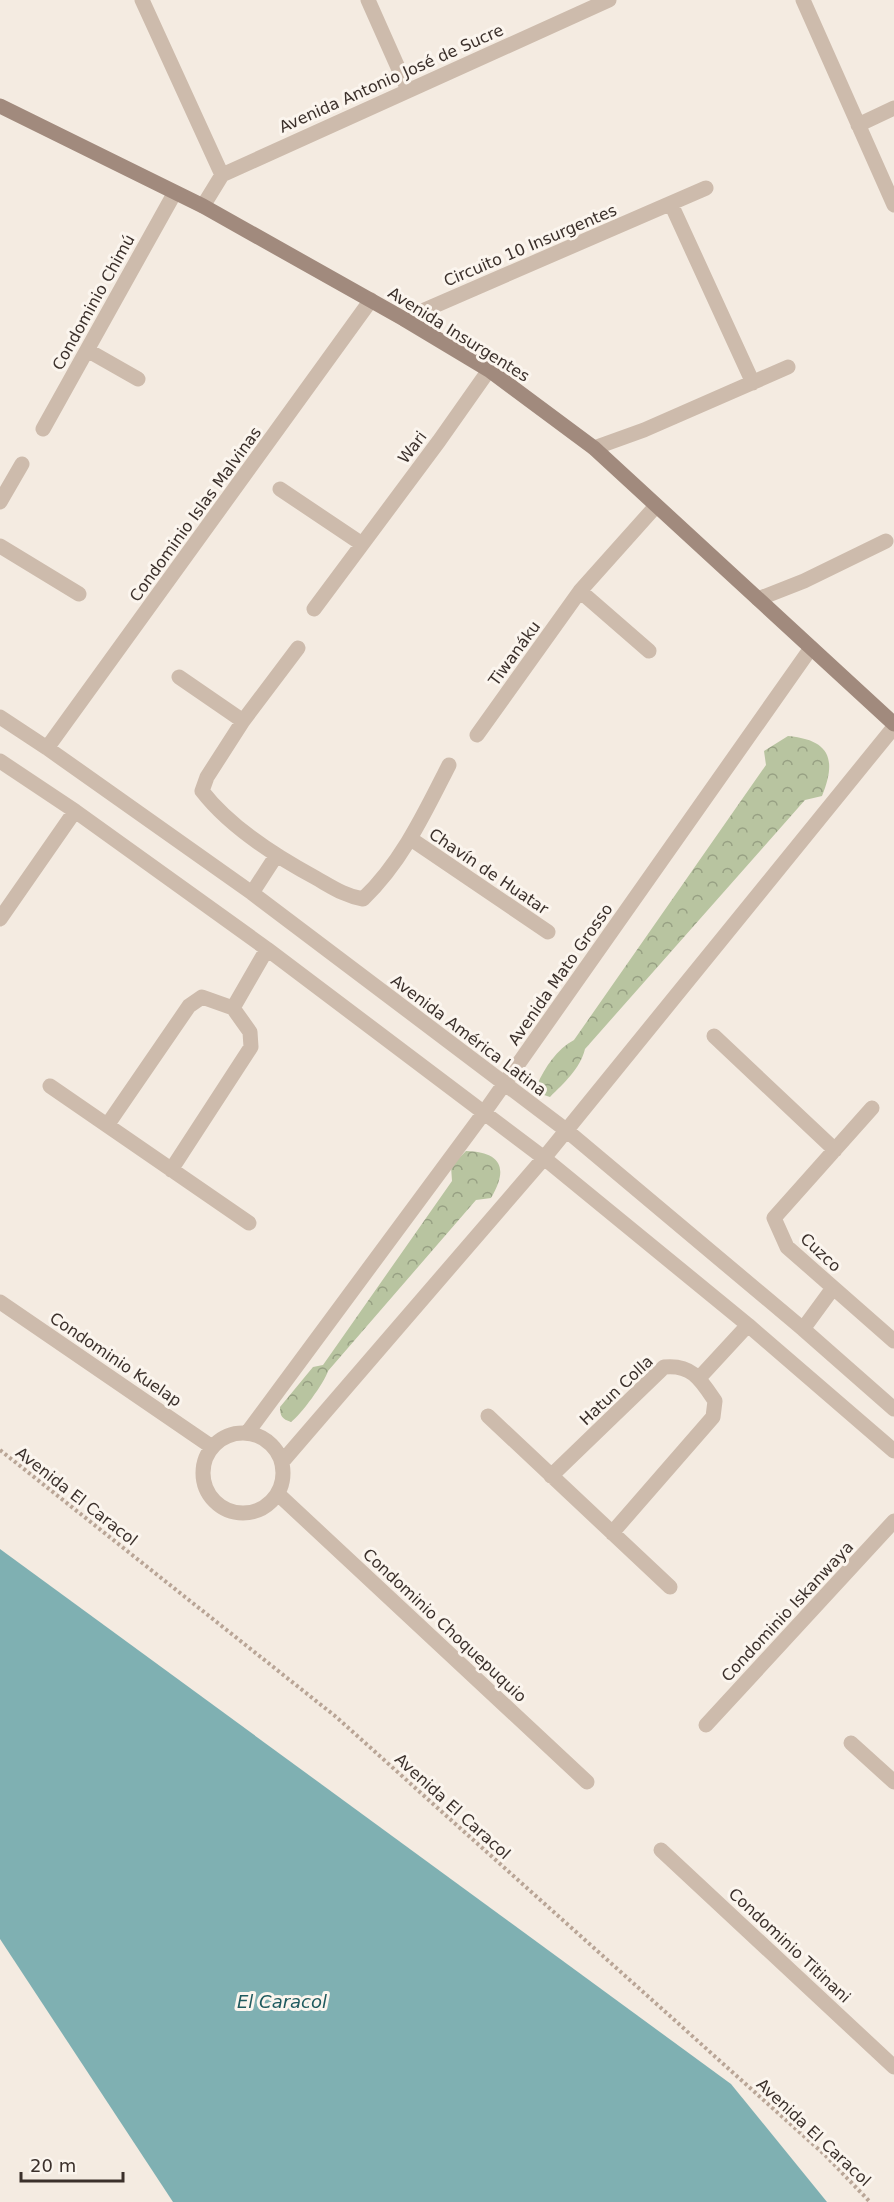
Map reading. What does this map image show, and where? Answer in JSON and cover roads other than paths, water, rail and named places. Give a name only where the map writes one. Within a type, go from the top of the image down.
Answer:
[{"type":"main road","name":"Avenida Insurgentes","points":[[0,106],[203,207],[371,300],[489,370],[594,448],[894,725]]},
{"type":"street","points":[[142,0],[222,175],[203,207]]},
{"type":"street","points":[[368,0],[408,90]]},
{"type":"street","name":"Avenida Antonio José de Sucre","points":[[222,175],[408,90],[584,5],[609,0]]},
{"type":"street","points":[[803,0],[894,205]]},
{"type":"street","points":[[858,125],[894,108]]},
{"type":"street","name":"Circuito 10 Insurgentes","points":[[404,319],[706,189]]},
{"type":"street","name":"Condominio Chimú","points":[[43,429],[174,194]]},
{"type":"street","points":[[671,204],[753,383]]},
{"type":"street","name":"Condominio Islas Malvinas","points":[[47,748],[371,300]]},
{"type":"street","points":[[87,350],[138,380]]},
{"type":"street","points":[[594,448],[644,430],[788,367]]},
{"type":"street","name":"Wari","points":[[314,609],[440,441],[489,370]]},
{"type":"street","points":[[0,502],[22,464]]},
{"type":"street","points":[[279,489],[362,543]]},
{"type":"street","name":"Tiwanáku","points":[[477,735],[580,591],[657,506]]},
{"type":"street","points":[[758,599],[804,581],[886,541]]},
{"type":"street","points":[[0,546],[79,594]]},
{"type":"street","points":[[580,591],[649,651]]},
{"type":"street","points":[[298,648],[243,721],[207,777],[202,790],[212,803],[276,856],[349,896],[363,898],[372,890],[411,839],[449,765]]},
{"type":"street","name":"Avenida Mato Grosso","points":[[247,1433],[483,1114],[811,648]]},
{"type":"street","points":[[179,677],[243,721]]},
{"type":"street","name":"Avenida América Latina","points":[[0,717],[252,893],[566,1130],[803,1329],[894,1409]]},
{"type":"street","points":[[282,1462],[544,1158],[894,725]]},
{"type":"street","points":[[0,761],[75,811],[267,949],[544,1158],[748,1325],[894,1451]]},
{"type":"street","points":[[0,919],[75,811]]},
{"type":"street","name":"Chavín de Huatar","points":[[411,839],[548,932]]},
{"type":"street","points":[[252,893],[276,856]]},
{"type":"street","points":[[233,1008],[267,949]]},
{"type":"street","points":[[108,1124],[189,1006],[202,998],[233,1008],[250,1032],[251,1047],[171,1170]]},
{"type":"street","points":[[714,1036],[835,1149]]},
{"type":"street","points":[[50,1086],[249,1223]]},
{"type":"street","name":"Cuzco","points":[[872,1108],[774,1218],[787,1247],[894,1341]]},
{"type":"street","points":[[803,1329],[833,1288]]},
{"type":"street","name":"Condominio Kuelap","points":[[0,1302],[212,1447]]},
{"type":"street","points":[[612,1533],[713,1417],[715,1401],[700,1377],[748,1325]]},
{"type":"street","name":"Hatun Colla","points":[[552,1476],[664,1367],[677,1365],[700,1377]]},
{"type":"street","points":[[488,1416],[670,1587]]},
{"type":"street","points":[[247,1433],[269,1442],[282,1462],[283,1478],[278,1494],[265,1507],[247,1514],[228,1511],[212,1500],[204,1483],[204,1464],[212,1447],[228,1436],[247,1433]]},
{"type":"street","name":"Condominio Choquepuquio","points":[[278,1494],[587,1782]]},
{"type":"street","name":"Condominio Iskanwaya","points":[[706,1725],[894,1521]]},
{"type":"street","points":[[851,1743],[894,1782]]},
{"type":"street","name":"Condominio Titinani","points":[[661,1850],[894,2067]]},
{"type":"water","name":"El Caracol","points":[[0,1549],[731,2084],[827,2202],[173,2202],[0,1939]]}]
